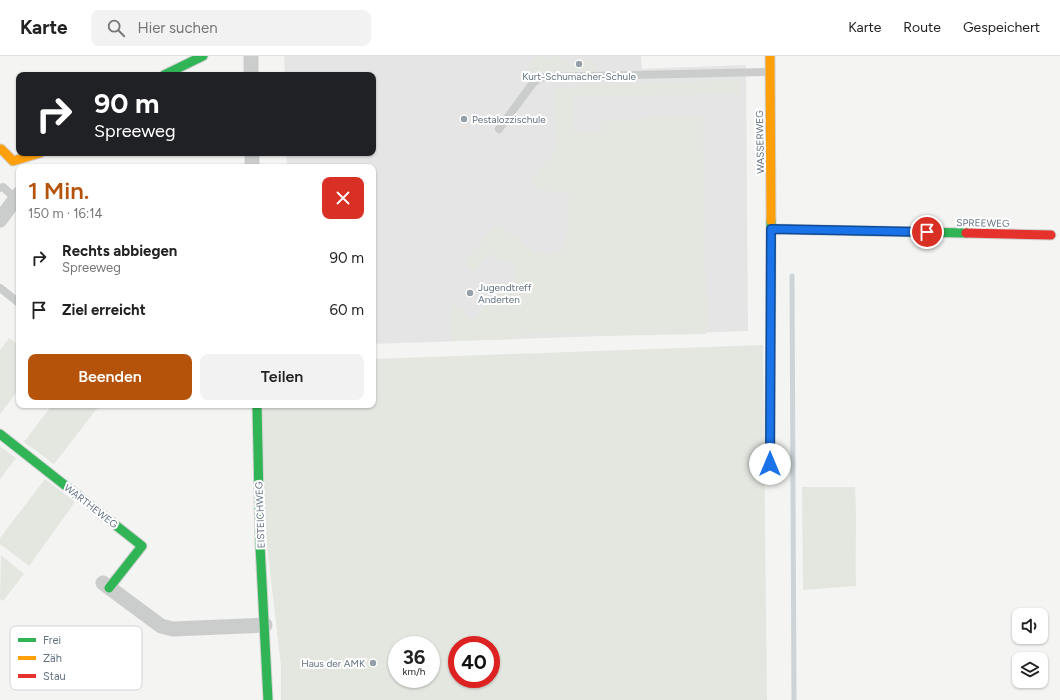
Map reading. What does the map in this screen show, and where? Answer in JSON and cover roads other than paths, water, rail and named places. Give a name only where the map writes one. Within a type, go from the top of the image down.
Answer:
[{"type":"street","points":[[170,72],[203,56]]},
{"type":"street","points":[[251,56],[251,72]]},
{"type":"street","name":"WASSERWEG","points":[[770,56],[770,464]]},
{"type":"street","points":[[0,150],[1,149],[13,161],[30,156]]},
{"type":"street","points":[[0,220],[16,197]]},
{"type":"street","name":"SPREEWEG","points":[[771,229],[1051,235]]},
{"type":"street","name":"EISTEICHWEG","points":[[257,408],[260,545],[268,700]]},
{"type":"street","name":"WARTHEWEG","points":[[0,434],[142,546],[105,584],[161,626],[173,629],[265,625]]},
{"type":"lane","points":[[499,130],[533,83],[540,78],[770,72]]},
{"type":"lane","points":[[0,188],[3,187],[16,195]]},
{"type":"lane","points":[[0,288],[16,301]]},
{"type":"waterway","points":[[792,276],[794,700]]},
{"type":"place","name":"Kurt-Schumacher-Schule","points":[[579,64]]},
{"type":"place","name":"Pestalozzischule","points":[[464,119]]},
{"type":"place","name":"Jugendtreff Anderten","points":[[470,293]]},
{"type":"place","name":"Haus der AMK","points":[[373,663]]}]
